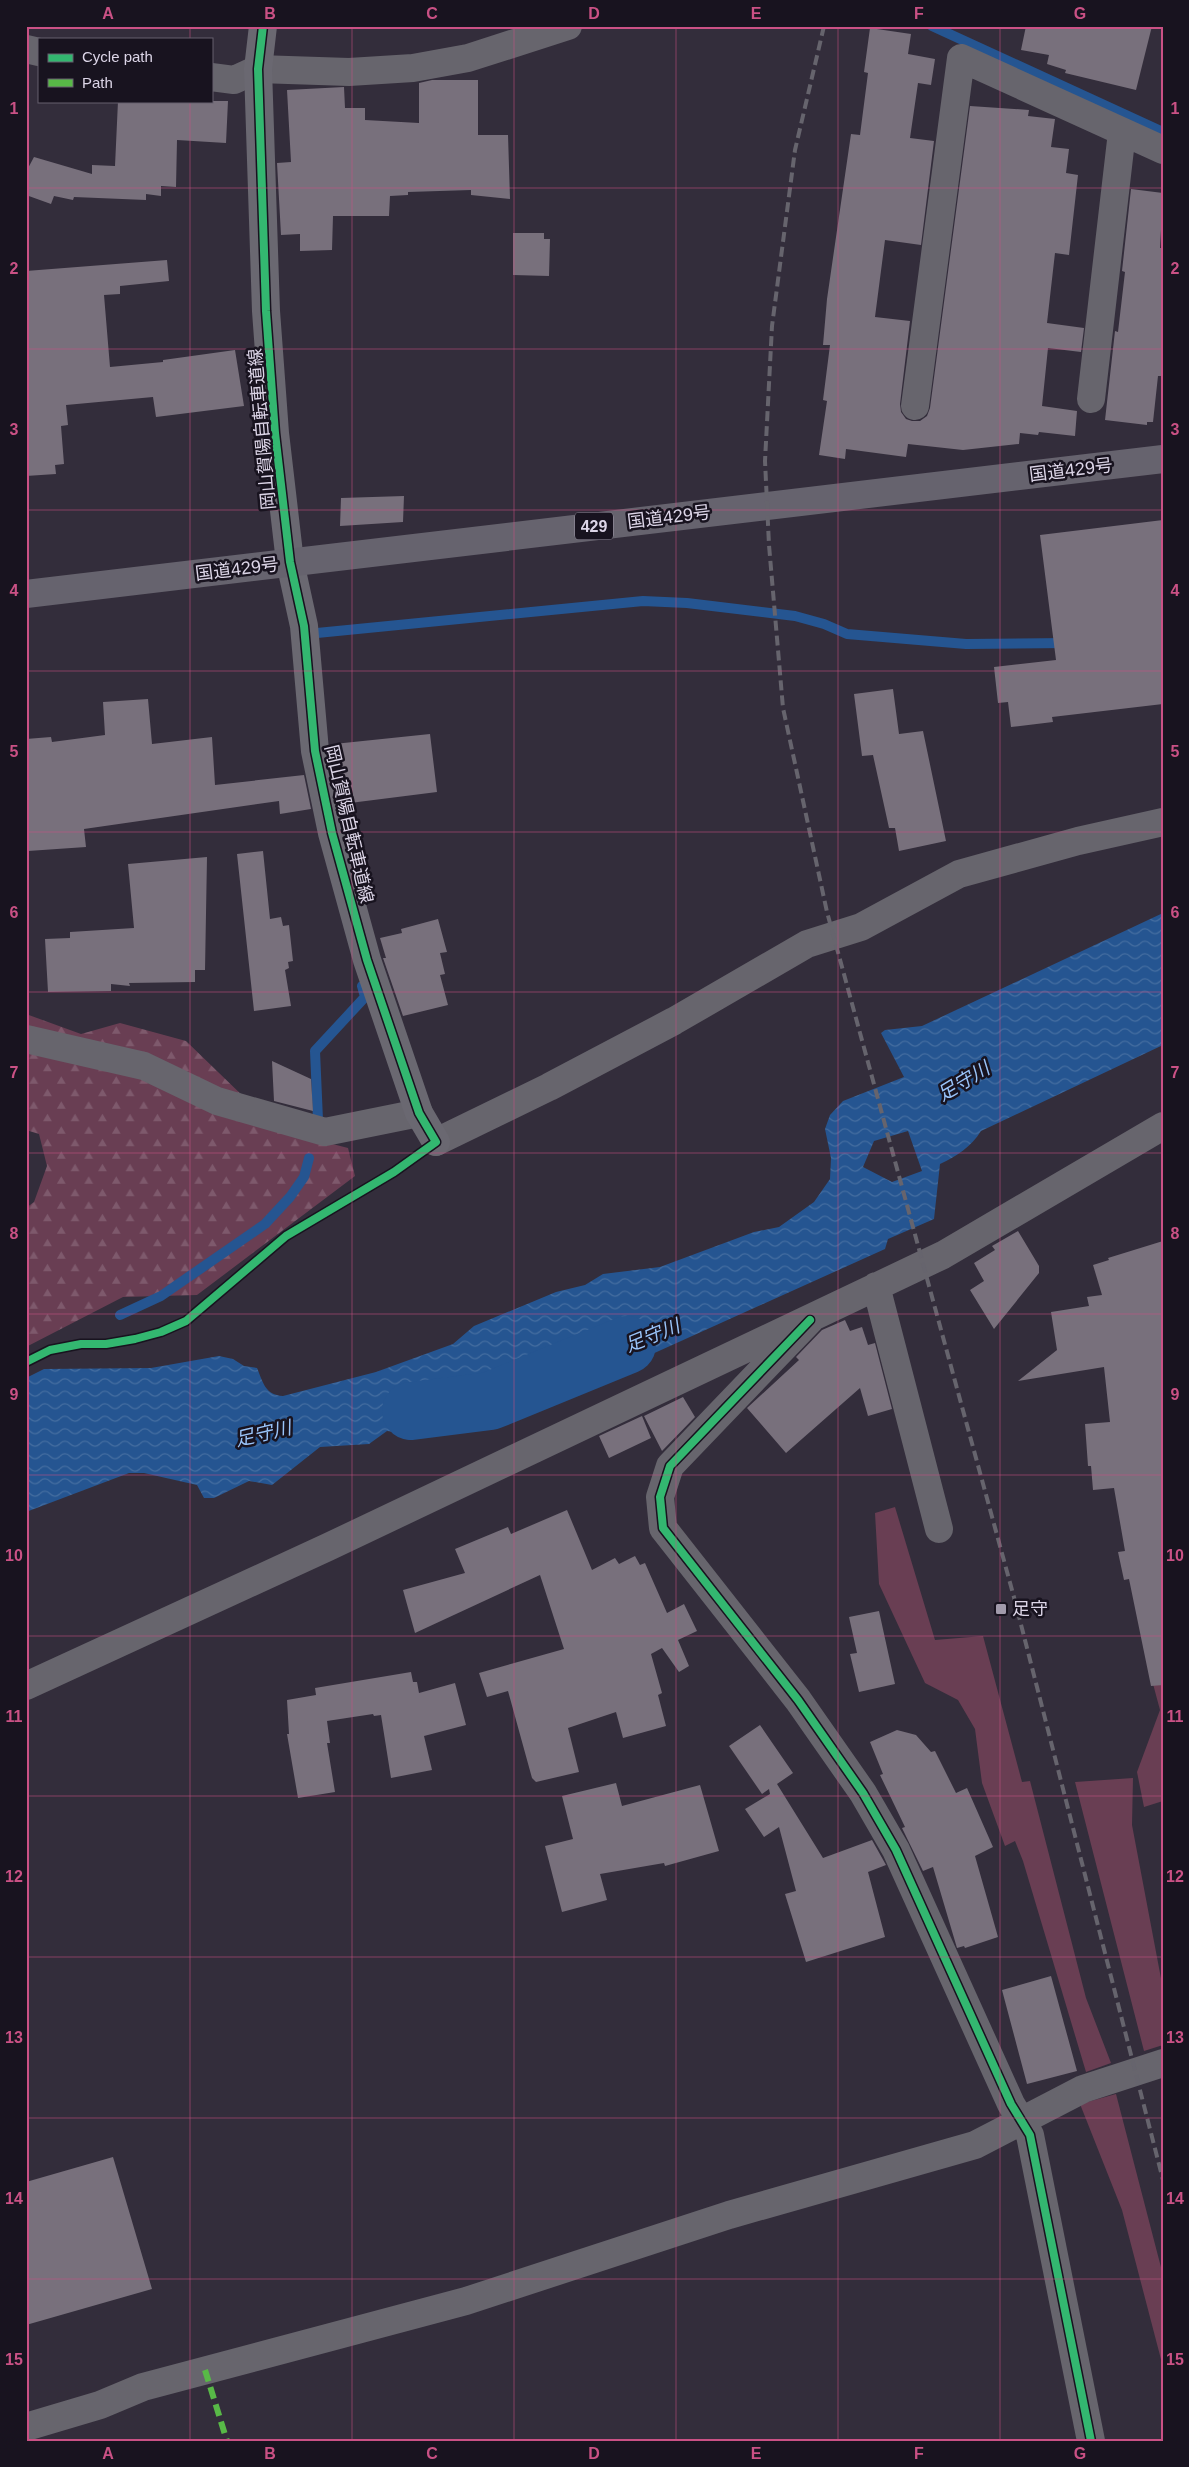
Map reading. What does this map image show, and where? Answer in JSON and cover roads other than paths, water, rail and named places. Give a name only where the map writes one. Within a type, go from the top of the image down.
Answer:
[{"type":"highway","name":"国道429号","points":[[26,594],[1163,459]]},
{"type":"main road","name":"岡山賀陽自転車道線","points":[[263,26],[258,70],[266,311],[275,433],[290,562],[304,626],[315,751],[332,833],[367,960],[419,1113],[436,1142]]},
{"type":"street","points":[[212,77],[234,80],[258,70],[349,72],[413,68],[468,58],[568,26]]},
{"type":"street","points":[[915,406],[961,58],[1163,150]]},
{"type":"street","points":[[1091,399],[1122,132]]},
{"type":"street","points":[[436,1142],[549,1087],[674,1020],[808,944],[861,927],[959,874],[1078,841],[1163,822]]},
{"type":"street","points":[[26,1039],[144,1066],[217,1101],[325,1132],[419,1113]]},
{"type":"street","points":[[26,1686],[810,1320],[876,1286],[943,1255],[1163,1126]]},
{"type":"street","points":[[876,1286],[939,1529]]},
{"type":"street","points":[[810,1320],[670,1466],[660,1497],[663,1528],[798,1700],[863,1793],[896,1850],[1011,2104],[1030,2135],[1091,2441]]},
{"type":"street","points":[[26,2427],[100,2405],[143,2387],[466,2301],[729,2215],[975,2145],[1083,2089],[1163,2063]]},
{"type":"water","points":[[1163,913],[1163,1045],[981,1131],[973,1142],[952,1158],[940,1164],[934,1219],[888,1239],[885,1249],[566,1393],[556,1391],[554,1384],[555,1368],[545,1364],[521,1371],[499,1385],[482,1411],[455,1424],[447,1424],[435,1435],[419,1434],[410,1440],[398,1436],[395,1432],[387,1431],[369,1444],[320,1447],[272,1485],[249,1481],[214,1498],[204,1498],[197,1485],[144,1473],[129,1473],[26,1512],[26,1378],[44,1369],[151,1368],[219,1356],[233,1359],[244,1366],[257,1368],[268,1390],[283,1396],[376,1372],[453,1344],[474,1326],[556,1292],[585,1285],[603,1274],[660,1267],[754,1232],[779,1227],[814,1202],[830,1179],[831,1158],[825,1129],[830,1115],[843,1101],[904,1077],[881,1033],[885,1030],[922,1026]],"holes":[[[908,1131],[922,1171],[892,1182],[863,1167],[874,1141]]]},
{"type":"waterway","points":[[932,26],[1163,132]]},
{"type":"waterway","points":[[317,633],[643,601],[687,603],[795,616],[824,624],[847,634],[966,644],[1068,643]]},
{"type":"waterway","points":[[318,1120],[315,1051],[365,997],[362,986]]},
{"type":"waterway","points":[[120,1315],[161,1296],[265,1224],[290,1197],[304,1177],[309,1158]]},
{"type":"waterway","name":"足守川","points":[[411,1411],[490,1401],[627,1345]]},
{"type":"railway","points":[[824,26],[795,150],[772,326],[765,461],[769,545],[783,708],[827,912],[1015,1601],[1163,2180]]},
{"type":"place","name":"足守","points":[[1001,1609]]}]
